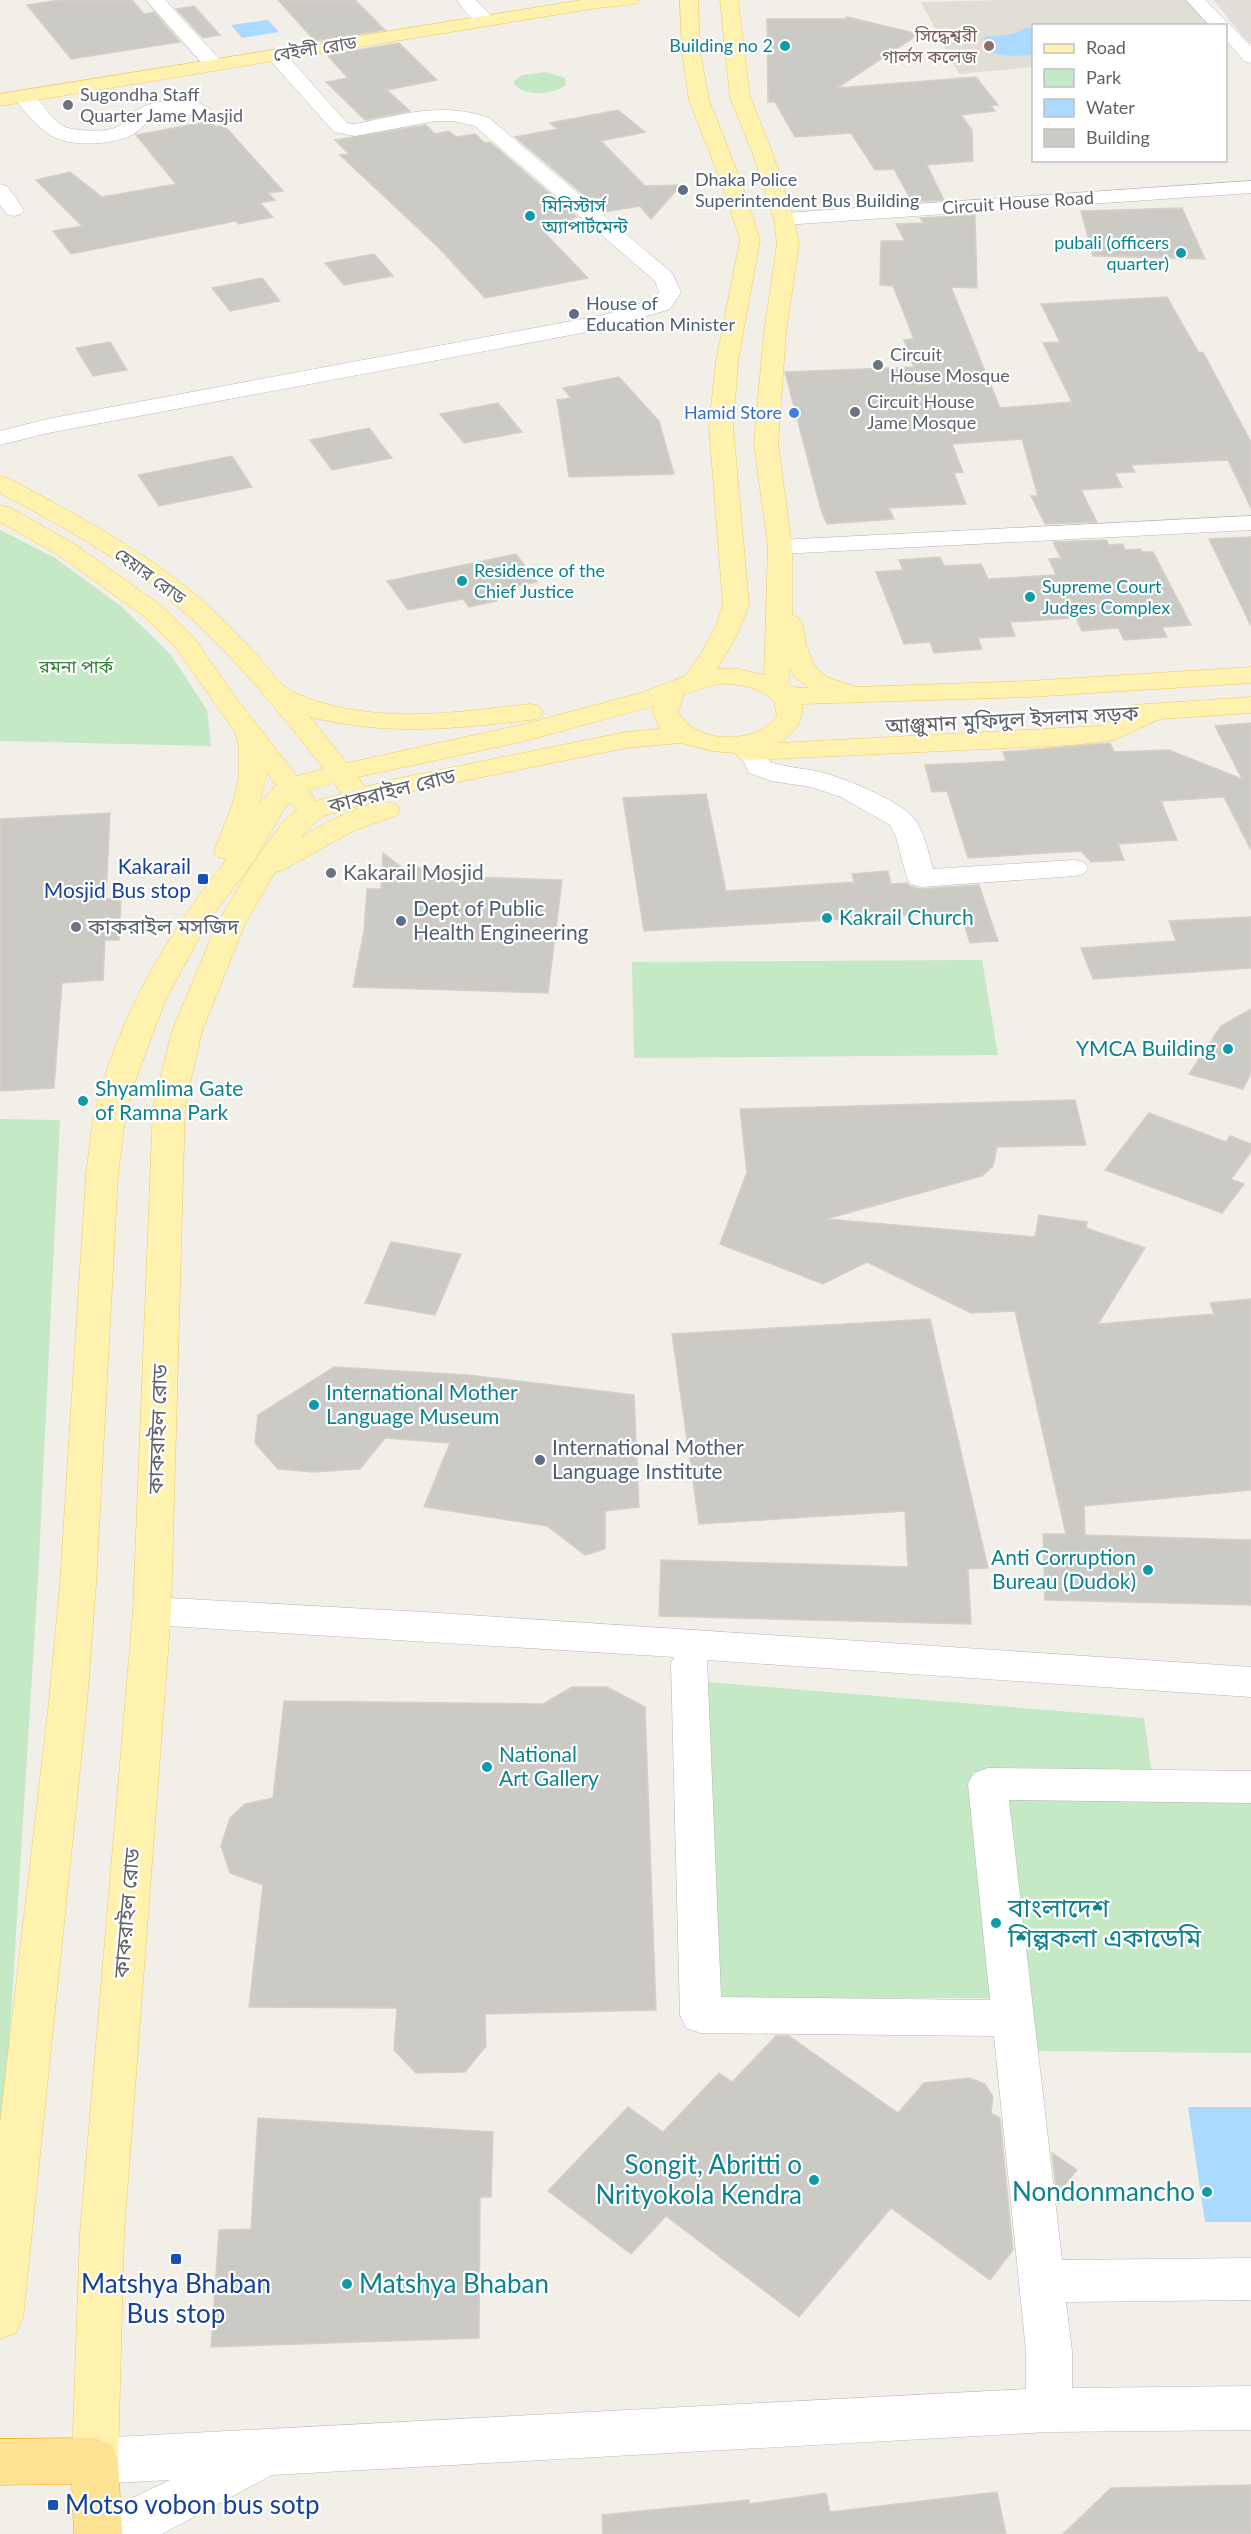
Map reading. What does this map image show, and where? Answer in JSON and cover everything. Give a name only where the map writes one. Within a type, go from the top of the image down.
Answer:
[{"type":"highway","points":[[0,2462],[95,2460],[98,2534]]},
{"type":"main road","name":"বেইলী রোড","points":[[0,100],[594,2],[630,0]]},
{"type":"main road","points":[[689,0],[691,51],[699,100],[732,184],[750,240],[728,353],[721,426],[736,605],[726,634],[712,659],[664,702],[663,714],[670,725],[690,738],[740,752]]},
{"type":"main road","points":[[729,0],[740,97],[764,157],[784,219],[788,244],[775,332],[766,444],[780,547],[780,604],[776,653],[781,694],[790,707],[789,717],[784,726],[773,735]]},
{"type":"main road","name":"হেয়ার রোড","points":[[0,483],[128,557],[198,610],[240,651],[279,696],[358,796]]},
{"type":"main road","points":[[0,512],[67,550],[154,612],[185,643],[229,706],[247,726],[311,811]]},
{"type":"main road","points":[[780,604],[790,624],[792,643],[798,663],[811,681],[864,695]]},
{"type":"main road","name":"আঞ্জুমান মুফিদুল ইসলাম সড়ক","points":[[781,694],[864,695],[1041,688],[1251,675]]},
{"type":"main road","name":"কাকরাইল রোড","points":[[292,786],[340,773],[570,722],[634,704],[683,686],[730,676],[764,683],[781,694]]},
{"type":"main road","points":[[279,696],[320,713],[343,718],[418,723],[581,706],[634,704]]},
{"type":"main road","name":"আঞ্জুমান মুফিদুল ইসলাম সড়ক","points":[[690,738],[718,745],[738,745],[773,735],[1251,705]]},
{"type":"main road","points":[[261,872],[345,824],[439,794],[619,757],[665,752],[740,752],[1073,737],[1106,734],[1154,712]]},
{"type":"main road","points":[[210,897],[254,781],[252,743],[247,726]]},
{"type":"main road","name":"কাকরাইল রোড","points":[[95,2460],[102,2233],[152,1611],[169,1106],[187,1031],[231,924],[261,872],[292,830],[311,811],[358,796],[626,740],[690,738]]},
{"type":"main road","points":[[0,2318],[5,2243],[68,1702],[78,1584],[102,1175],[110,1114],[145,1009],[210,897],[243,856],[275,803],[292,786]]},
{"type":"street","points":[[155,0],[214,65]]},
{"type":"street","points":[[466,0],[488,21]]},
{"type":"street","points":[[1195,0],[1219,24]]},
{"type":"street","points":[[1227,31],[1250,56]]},
{"type":"street","points":[[0,438],[47,426],[608,321],[662,304],[670,291],[664,278],[482,122],[463,115],[445,114],[355,130],[341,128],[276,55]]},
{"type":"street","points":[[23,96],[61,134],[81,136],[123,132],[145,114],[159,109],[190,107],[200,109],[205,115]]},
{"type":"street","name":"Circuit House Road","points":[[784,219],[1251,187]]},
{"type":"street","points":[[0,190],[14,210]]},
{"type":"street","points":[[780,547],[1251,523]]},
{"type":"street","points":[[740,752],[759,767],[781,775],[815,779],[851,791],[900,820],[910,837],[921,878],[1074,868]]},
{"type":"street","points":[[152,1611],[423,1626],[1251,1682]]},
{"type":"street","points":[[690,1663],[701,2015],[1013,2018]]},
{"type":"street","points":[[1049,2410],[1049,2351],[988,1784],[1251,1787]]},
{"type":"street","points":[[1042,2281],[1251,2279]]},
{"type":"street","points":[[95,2460],[265,2453],[1049,2410],[1251,2408]]},
{"type":"street","points":[[110,2534],[168,2507],[265,2453]]},
{"type":"shaded area","name":"সিদ্ধেশ্বরী গার্লস কলেজ","points":[[1193,0],[1210,24],[1032,24],[1032,67],[959,74],[921,2]]},
{"type":"shaded area","points":[[1214,0],[1251,0],[1251,44],[1243,37]]},
{"type":"green space","points":[[546,72],[565,78],[566,85],[547,93],[532,93],[514,84],[514,81],[522,75]]},
{"type":"green space","name":"রমনা পার্ক","points":[[0,530],[55,558],[122,607],[171,655],[207,710],[211,746],[0,741]]},
{"type":"green space","points":[[982,960],[998,1055],[634,1058],[632,962]]},
{"type":"green space","points":[[0,1119],[60,1120],[38,1579],[0,2192]]},
{"type":"green space","points":[[707,1682],[1144,1718],[1152,1775],[975,1775],[996,1998],[721,1998]]},
{"type":"green space","points":[[1002,1795],[1251,1797],[1251,2053],[1027,2051]]},
{"type":"water","points":[[268,20],[279,32],[242,38],[231,25]]},
{"type":"water","points":[[1028,27],[1032,28],[1032,55],[1010,56],[992,53],[983,37],[1013,34]]},
{"type":"water","points":[[1188,2107],[1251,2107],[1251,2222],[1205,2222]]},
{"type":"building","points":[[60,0],[132,0],[144,14],[154,12],[180,42],[71,59],[27,5]]},
{"type":"building","points":[[278,0],[355,0],[385,30],[315,41]]},
{"type":"building","points":[[194,6],[220,35],[203,38],[176,9]]},
{"type":"building","points":[[847,17],[919,34],[837,88],[976,77],[998,105],[991,106],[995,111],[961,115],[972,130],[973,161],[927,165],[944,200],[912,202],[894,169],[875,170],[851,133],[795,137],[775,102],[768,102],[767,19],[844,19]]},
{"type":"building","points":[[399,43],[437,80],[387,90],[410,111],[365,120],[326,82],[348,78],[327,55]]},
{"type":"building","points":[[618,110],[645,132],[601,141],[645,186],[681,185],[651,219],[640,206],[604,212],[515,137],[557,129],[550,123]]},
{"type":"building","points":[[211,121],[216,127],[224,125],[283,191],[268,193],[275,200],[260,203],[273,217],[238,224],[236,221],[71,254],[53,231],[82,226],[36,180],[70,172],[102,197],[176,184],[136,135]]},
{"type":"building","points":[[426,125],[435,134],[449,131],[456,137],[475,134],[485,143],[490,142],[577,217],[571,218],[573,220],[539,227],[588,278],[485,298],[438,247],[340,155],[349,154],[335,140]]},
{"type":"building","points":[[1182,208],[1205,259],[1093,256],[1081,211]]},
{"type":"building","points":[[975,215],[977,288],[951,287],[1000,408],[1072,402],[1043,343],[1060,342],[1041,304],[1167,297],[1199,353],[1203,352],[1251,442],[1251,508],[1228,460],[1131,465],[1135,472],[1115,473],[1122,487],[1081,490],[1097,522],[1045,524],[1031,496],[1038,496],[1022,439],[952,444],[963,472],[954,473],[966,504],[889,508],[894,519],[827,524],[821,510],[785,372],[914,367],[904,340],[914,339],[893,286],[880,285],[881,241],[905,241],[896,224],[923,223],[920,218]]},
{"type":"building","points":[[374,254],[393,276],[344,285],[325,263]]},
{"type":"building","points":[[262,278],[280,301],[230,311],[212,288]]},
{"type":"building","points":[[110,342],[127,370],[93,376],[76,348]]},
{"type":"building","points":[[619,377],[659,421],[674,474],[569,477],[557,400],[571,398],[563,388]]},
{"type":"building","points":[[498,403],[522,432],[464,443],[440,414]]},
{"type":"building","points":[[369,428],[392,458],[332,470],[310,440]]},
{"type":"building","points":[[232,456],[252,487],[159,506],[138,475]]},
{"type":"building","points":[[1251,537],[1251,626],[1209,539]]},
{"type":"building","name":"Supreme Court Judges Complex","points":[[1106,540],[1109,545],[1123,544],[1125,550],[1141,549],[1142,552],[1153,552],[1191,625],[1162,627],[1167,637],[1124,640],[1118,628],[1082,631],[1076,618],[1010,622],[1015,636],[978,638],[982,649],[934,653],[930,642],[904,644],[876,572],[903,570],[899,560],[940,557],[944,566],[981,564],[988,579],[1056,575],[1049,559],[1061,558],[1053,542]]},
{"type":"building","name":"Residence of the Chief Justice","points":[[516,554],[537,582],[491,592],[497,601],[469,607],[463,599],[408,610],[387,581]]},
{"type":"building","points":[[1251,723],[1251,850],[1224,797],[1161,801],[1177,840],[1118,844],[1124,860],[1091,862],[1081,851],[968,858],[947,791],[932,792],[925,765],[1006,761],[1003,752],[1110,743],[1114,752],[1169,750],[1242,779],[1215,726]]},
{"type":"building","points":[[706,794],[726,891],[854,882],[852,874],[888,871],[891,884],[907,883],[920,889],[979,885],[998,941],[970,943],[960,912],[644,931],[623,798]]},
{"type":"building","name":"কাকরাইল মসজিদ","points":[[110,813],[106,899],[121,898],[119,940],[105,940],[103,980],[62,983],[54,1088],[0,1091],[0,819]]},
{"type":"building","points":[[383,853],[409,873],[418,867],[466,877],[562,880],[548,993],[353,987],[364,931],[367,889],[381,889]]},
{"type":"building","points":[[1251,917],[1251,968],[1093,979],[1081,948],[1176,941],[1169,921]]},
{"type":"building","name":"YMCA Building","points":[[1251,1009],[1251,1073],[1243,1089],[1189,1074],[1221,1026]]},
{"type":"building","points":[[1075,1100],[1086,1145],[997,1147],[993,1166],[982,1176],[826,1219],[1035,1237],[1039,1215],[1087,1222],[1086,1228],[1145,1248],[1098,1324],[1214,1314],[1210,1303],[1251,1299],[1251,1490],[1084,1506],[1085,1535],[1251,1540],[1251,1605],[1045,1600],[1043,1534],[1066,1534],[1015,1311],[971,1313],[867,1262],[823,1284],[720,1244],[747,1172],[740,1109]]},
{"type":"building","points":[[1149,1113],[1226,1142],[1230,1136],[1251,1144],[1251,1152],[1231,1179],[1244,1184],[1222,1213],[1105,1170]]},
{"type":"building","points":[[391,1242],[461,1254],[435,1315],[365,1303]]},
{"type":"building","points":[[930,1319],[988,1568],[968,1569],[971,1624],[659,1616],[661,1560],[908,1567],[905,1511],[699,1524],[672,1334]]},
{"type":"building","name":"International Mother Language Institute","points":[[334,1367],[468,1375],[634,1395],[639,1507],[605,1511],[605,1549],[585,1555],[547,1526],[424,1507],[450,1443],[385,1438],[360,1469],[313,1472],[278,1469],[255,1443],[258,1415]]},
{"type":"building","points":[[572,1687],[607,1687],[645,1707],[656,2010],[485,2014],[486,2046],[465,2072],[416,2073],[394,2050],[397,2008],[249,2007],[263,1885],[230,1873],[221,1846],[230,1818],[245,1804],[273,1798],[284,1701],[543,1704]]},
{"type":"building","name":"Songit, Abritti o Nrityokola Kendra","points":[[776,2036],[789,2036],[898,2113],[924,2083],[970,2078],[985,2084],[993,2097],[991,2113],[1000,2118],[1013,2250],[990,2280],[891,2208],[799,2317],[666,2216],[631,2254],[548,2191],[628,2107],[663,2132],[719,2073],[732,2082]]},
{"type":"building","points":[[258,2118],[493,2132],[491,2197],[480,2197],[479,2338],[211,2347],[219,2230],[251,2229]]},
{"type":"building","points":[[1052,2153],[1077,2170],[1057,2195]]},
{"type":"building","points":[[1251,2485],[1251,2534],[1063,2534],[1111,2488]]},
{"type":"building","points":[[997,2492],[1006,2534],[603,2534],[602,2515],[749,2500],[749,2504],[826,2493],[830,2512]]},
{"type":"place","name":"Building no 2","points":[[785,46]]},
{"type":"place","name":"সিদ্ধেশ্বরী গার্লস কলেজ","points":[[989,46]]},
{"type":"place","name":"Sugondha Staff Quarter Jame Masjid","points":[[68,105]]},
{"type":"place","name":"Dhaka Police Superintendent Bus Building","points":[[683,190]]},
{"type":"place","name":"মিনিস্টার্স অ্যাপার্টমেন্ট","points":[[530,216]]},
{"type":"place","name":"pubali (officers quarter)","points":[[1181,253]]},
{"type":"place","name":"House of Education Minister","points":[[574,314]]},
{"type":"place","name":"Circuit House Mosque","points":[[878,365]]},
{"type":"place","name":"Circuit House Jame Mosque","points":[[855,412]]},
{"type":"place","name":"Hamid Store","points":[[794,413]]},
{"type":"place","name":"Residence of the Chief Justice","points":[[462,581]]},
{"type":"place","name":"Supreme Court Judges Complex","points":[[1030,597]]},
{"type":"place","name":"Kakarail Mosjid","points":[[331,873]]},
{"type":"place","name":"Kakarail Mosjid Bus stop","points":[[203,879]]},
{"type":"place","name":"Kakrail Church","points":[[827,918]]},
{"type":"place","name":"Dept of Public Health Engineering","points":[[401,921]]},
{"type":"place","name":"কাকরাইল মসজিদ","points":[[76,927]]},
{"type":"place","name":"YMCA Building","points":[[1228,1049]]},
{"type":"place","name":"Shyamlima Gate of Ramna Park","points":[[83,1101]]},
{"type":"place","name":"International Mother Language Museum","points":[[314,1405]]},
{"type":"place","name":"International Mother Language Institute","points":[[540,1460]]},
{"type":"place","name":"Anti Corruption Bureau (Dudok)","points":[[1148,1570]]},
{"type":"place","name":"National Art Gallery","points":[[487,1767]]},
{"type":"place","name":"বাংলাদেশ শিল্পকলা একাডেমি","points":[[996,1923]]},
{"type":"place","name":"Songit, Abritti o Nrityokola Kendra","points":[[814,2180]]},
{"type":"place","name":"Nondonmancho","points":[[1207,2192]]},
{"type":"place","name":"Matshya Bhaban Bus stop","points":[[176,2259]]},
{"type":"place","name":"Matshya Bhaban","points":[[347,2284]]},
{"type":"place","name":"Motso vobon bus sotp","points":[[53,2505]]}]
